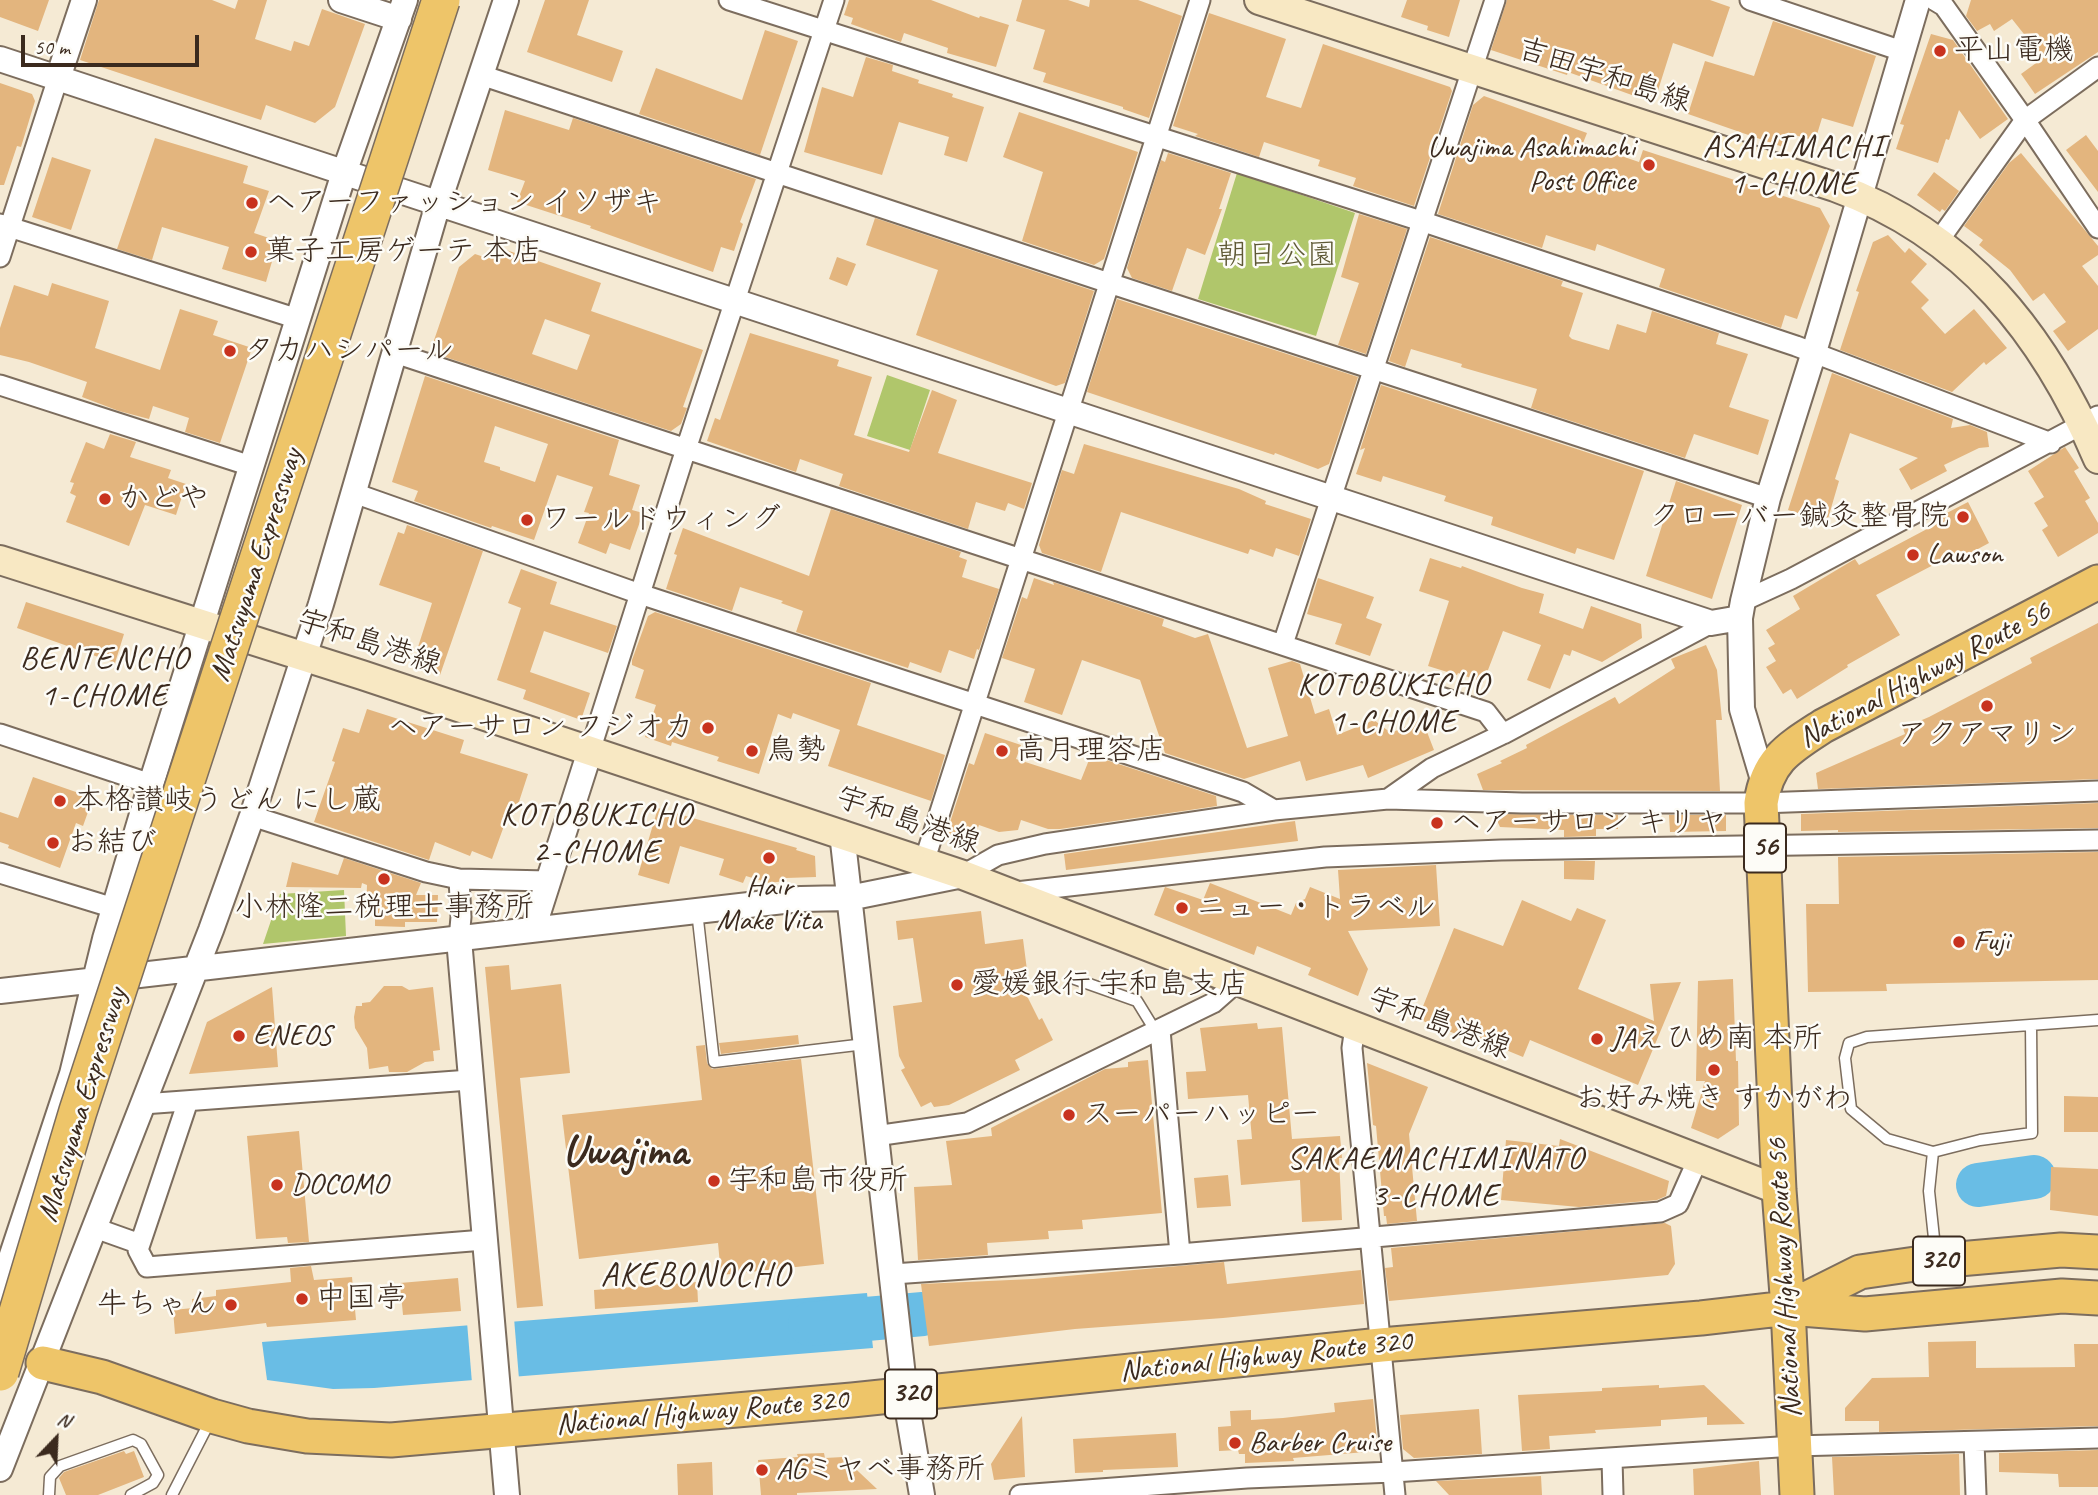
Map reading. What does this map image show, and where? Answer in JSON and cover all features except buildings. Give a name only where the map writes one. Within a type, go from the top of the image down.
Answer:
[{"type":"highway","name":"Matsuyama Expressway","points":[[0,1372],[78,1111],[441,0]]},
{"type":"highway","name":"National Highway Route 56","points":[[1797,1495],[1779,1190],[1763,793],[1783,752],[1823,726],[2098,582]]},
{"type":"highway","name":"National Highway Route 320","points":[[1788,1308],[1860,1272],[1936,1261],[2061,1250],[2098,1252]]},
{"type":"highway","name":"National Highway Route 320","points":[[43,1363],[102,1377],[248,1426],[307,1436],[391,1440],[652,1418],[1381,1345],[1788,1308],[1865,1314],[2062,1296],[2098,1298]]},
{"type":"main road","name":"吉田宇和島線","points":[[1259,0],[1859,196],[1891,211],[1986,282],[2018,318],[2091,420],[2098,458]]},
{"type":"main road","name":"宇和島港線","points":[[0,560],[304,656],[963,875],[1779,1190]]},
{"type":"street","points":[[0,257],[5,226],[83,0]]},
{"type":"street","points":[[0,1291],[72,1074],[114,908],[151,784],[344,173],[402,10],[341,0]]},
{"type":"street","points":[[0,1469],[252,816],[354,492],[438,204],[506,0]]},
{"type":"street","points":[[729,0],[1420,221],[1814,352],[2051,443]]},
{"type":"street","points":[[533,929],[686,449],[834,0]]},
{"type":"street","points":[[924,862],[1200,0]]},
{"type":"street","points":[[1283,644],[1420,221],[1495,0]]},
{"type":"street","points":[[1751,0],[1902,51]]},
{"type":"street","points":[[1763,793],[1742,709],[1741,610],[1768,498],[1918,0]]},
{"type":"street","points":[[1934,0],[1944,6],[2098,228]]},
{"type":"street","points":[[0,59],[1711,623]]},
{"type":"street","points":[[1937,243],[2025,120],[2098,67]]},
{"type":"street","points":[[481,75],[1109,284],[1768,498]]},
{"type":"street","points":[[5,226],[298,319]]},
{"type":"street","points":[[395,353],[1486,712],[1503,734]]},
{"type":"street","points":[[0,385],[251,466]]},
{"type":"street","points":[[1388,799],[1432,768],[1741,610],[1791,579],[2091,420]]},
{"type":"street","points":[[354,492],[640,594],[1243,792],[1274,810]]},
{"type":"street","points":[[0,734],[151,784]]},
{"type":"street","points":[[0,991],[801,899],[849,898],[963,875],[998,855],[1045,844],[1274,810],[1388,799],[1522,803],[1763,793],[2098,791]]},
{"type":"street","points":[[252,816],[426,872],[459,879],[548,881]]},
{"type":"street","points":[[842,833],[905,1394],[922,1495]]},
{"type":"street","points":[[1011,892],[1325,857],[1501,850],[2098,840]]},
{"type":"street","points":[[0,873],[114,908]]},
{"type":"street","points":[[459,879],[459,939],[507,1495]]},
{"type":"street","points":[[875,1136],[967,1123],[1213,1003],[1238,981]]},
{"type":"street","points":[[1355,1027],[1352,1048],[1395,1495]]},
{"type":"street","points":[[1158,1031],[1180,1254]]},
{"type":"street","points":[[143,1104],[470,1080]]},
{"type":"street","points":[[188,1101],[138,1250],[147,1267],[484,1240]]},
{"type":"street","points":[[894,1282],[1180,1254],[1371,1242],[1660,1212],[1678,1204],[1698,1159]]},
{"type":"street","points":[[95,1228],[140,1244]]},
{"type":"street","points":[[0,1353],[43,1363]]},
{"type":"street","points":[[1020,1495],[1247,1487],[1393,1472],[1794,1446],[2098,1438]]},
{"type":"street","points":[[1974,1442],[1976,1495]]},
{"type":"street","points":[[1612,1459],[1613,1495]]},
{"type":"lane","points":[[697,911],[714,1062],[865,1044]]},
{"type":"lane","points":[[1072,978],[1137,1001],[1158,1031]]},
{"type":"lane","points":[[2031,1025],[2032,1133],[1980,1140],[1933,1152],[1886,1139],[1851,1109],[1845,1059],[1849,1043],[1867,1037],[2098,1020]]},
{"type":"lane","points":[[1933,1152],[1928,1191],[1936,1261]]},
{"type":"lane","points":[[172,1495],[212,1416]]},
{"type":"lane","points":[[49,1495],[50,1477],[60,1466],[133,1440],[141,1444],[158,1475],[153,1483],[131,1495]]},
{"type":"green space","name":"朝日公園","points":[[1237,173],[1355,213],[1316,336],[1198,299]]},
{"type":"green space","points":[[887,375],[930,390],[910,450],[867,436]]},
{"type":"green space","points":[[344,890],[346,936],[263,944],[280,894]]},
{"type":"water","points":[[867,1293],[873,1348],[374,1388],[333,1389],[267,1380],[262,1342]]},
{"type":"pier","points":[[514,1318],[519,1379],[472,1383],[467,1322]]},
{"type":"waterway","points":[[1978,1185],[2034,1177]]},
{"type":"waterway","points":[[810,1324],[923,1314]]},
{"type":"place","name":"平山電機","points":[[1940,51]]},
{"type":"place","name":"Uwajima Asahimachi Post Office","points":[[1649,165]]},
{"type":"place","name":"ヘアーファッション イソザキ","points":[[252,203]]},
{"type":"place","name":"菓子工房ゲーテ 本店","points":[[251,252]]},
{"type":"place","name":"タカハシパール","points":[[230,351]]},
{"type":"place","name":"かどや","points":[[105,499]]},
{"type":"place","name":"クローバー鍼灸整骨院","points":[[1963,517]]},
{"type":"place","name":"ワールドウィング","points":[[527,520]]},
{"type":"place","name":"Lawson","points":[[1913,555]]},
{"type":"place","name":"アクアマリン","points":[[1987,706]]},
{"type":"place","name":"ヘアーサロン フジオカ","points":[[708,728]]},
{"type":"place","name":"鳥勢","points":[[752,751]]},
{"type":"place","name":"高月理容店","points":[[1002,751]]},
{"type":"place","name":"本格讃岐うどん にし蔵","points":[[60,801]]},
{"type":"place","name":"ヘアーサロン キリヤ","points":[[1437,823]]},
{"type":"place","name":"お結び","points":[[53,843]]},
{"type":"place","name":"Hair Make Vita","points":[[769,858]]},
{"type":"place","name":"小林隆二税理士事務所","points":[[384,879]]},
{"type":"place","name":"ニュー・トラベル","points":[[1182,908]]},
{"type":"place","name":"Fuji","points":[[1959,942]]},
{"type":"place","name":"愛媛銀行 宇和島支店","points":[[957,985]]},
{"type":"place","name":"ENEOS","points":[[239,1036]]},
{"type":"place","name":"JAえひめ南 本所","points":[[1597,1039]]},
{"type":"place","name":"お好み焼き すかがわ","points":[[1714,1070]]},
{"type":"place","name":"スーパーハッピー","points":[[1069,1115]]},
{"type":"place","name":"宇和島市役所","points":[[714,1181]]},
{"type":"place","name":"DOCOMO","points":[[277,1185]]},
{"type":"place","name":"中国亭","points":[[302,1299]]},
{"type":"place","name":"牛ちゃん","points":[[231,1305]]},
{"type":"place","name":"Barber Cruise","points":[[1235,1443]]},
{"type":"place","name":"AGミヤベ事務所","points":[[762,1470]]},
{"type":"district","name":"ASAHIMACHI 1-CHOME","points":[[1794,166]]},
{"type":"district","name":"BENTENCHO 1-CHOME","points":[[105,678]]},
{"type":"district","name":"KOTOBUKICHO 1-CHOME","points":[[1394,704]]},
{"type":"district","name":"KOTOBUKICHO 2-CHOME","points":[[597,834]]},
{"type":"district","name":"Uwajima","points":[[625,1153]]},
{"type":"district","name":"SAKAEMACHIMINATO 3-CHOME","points":[[1436,1178]]},
{"type":"district","name":"AKEBONOCHO","points":[[696,1276]]}]
